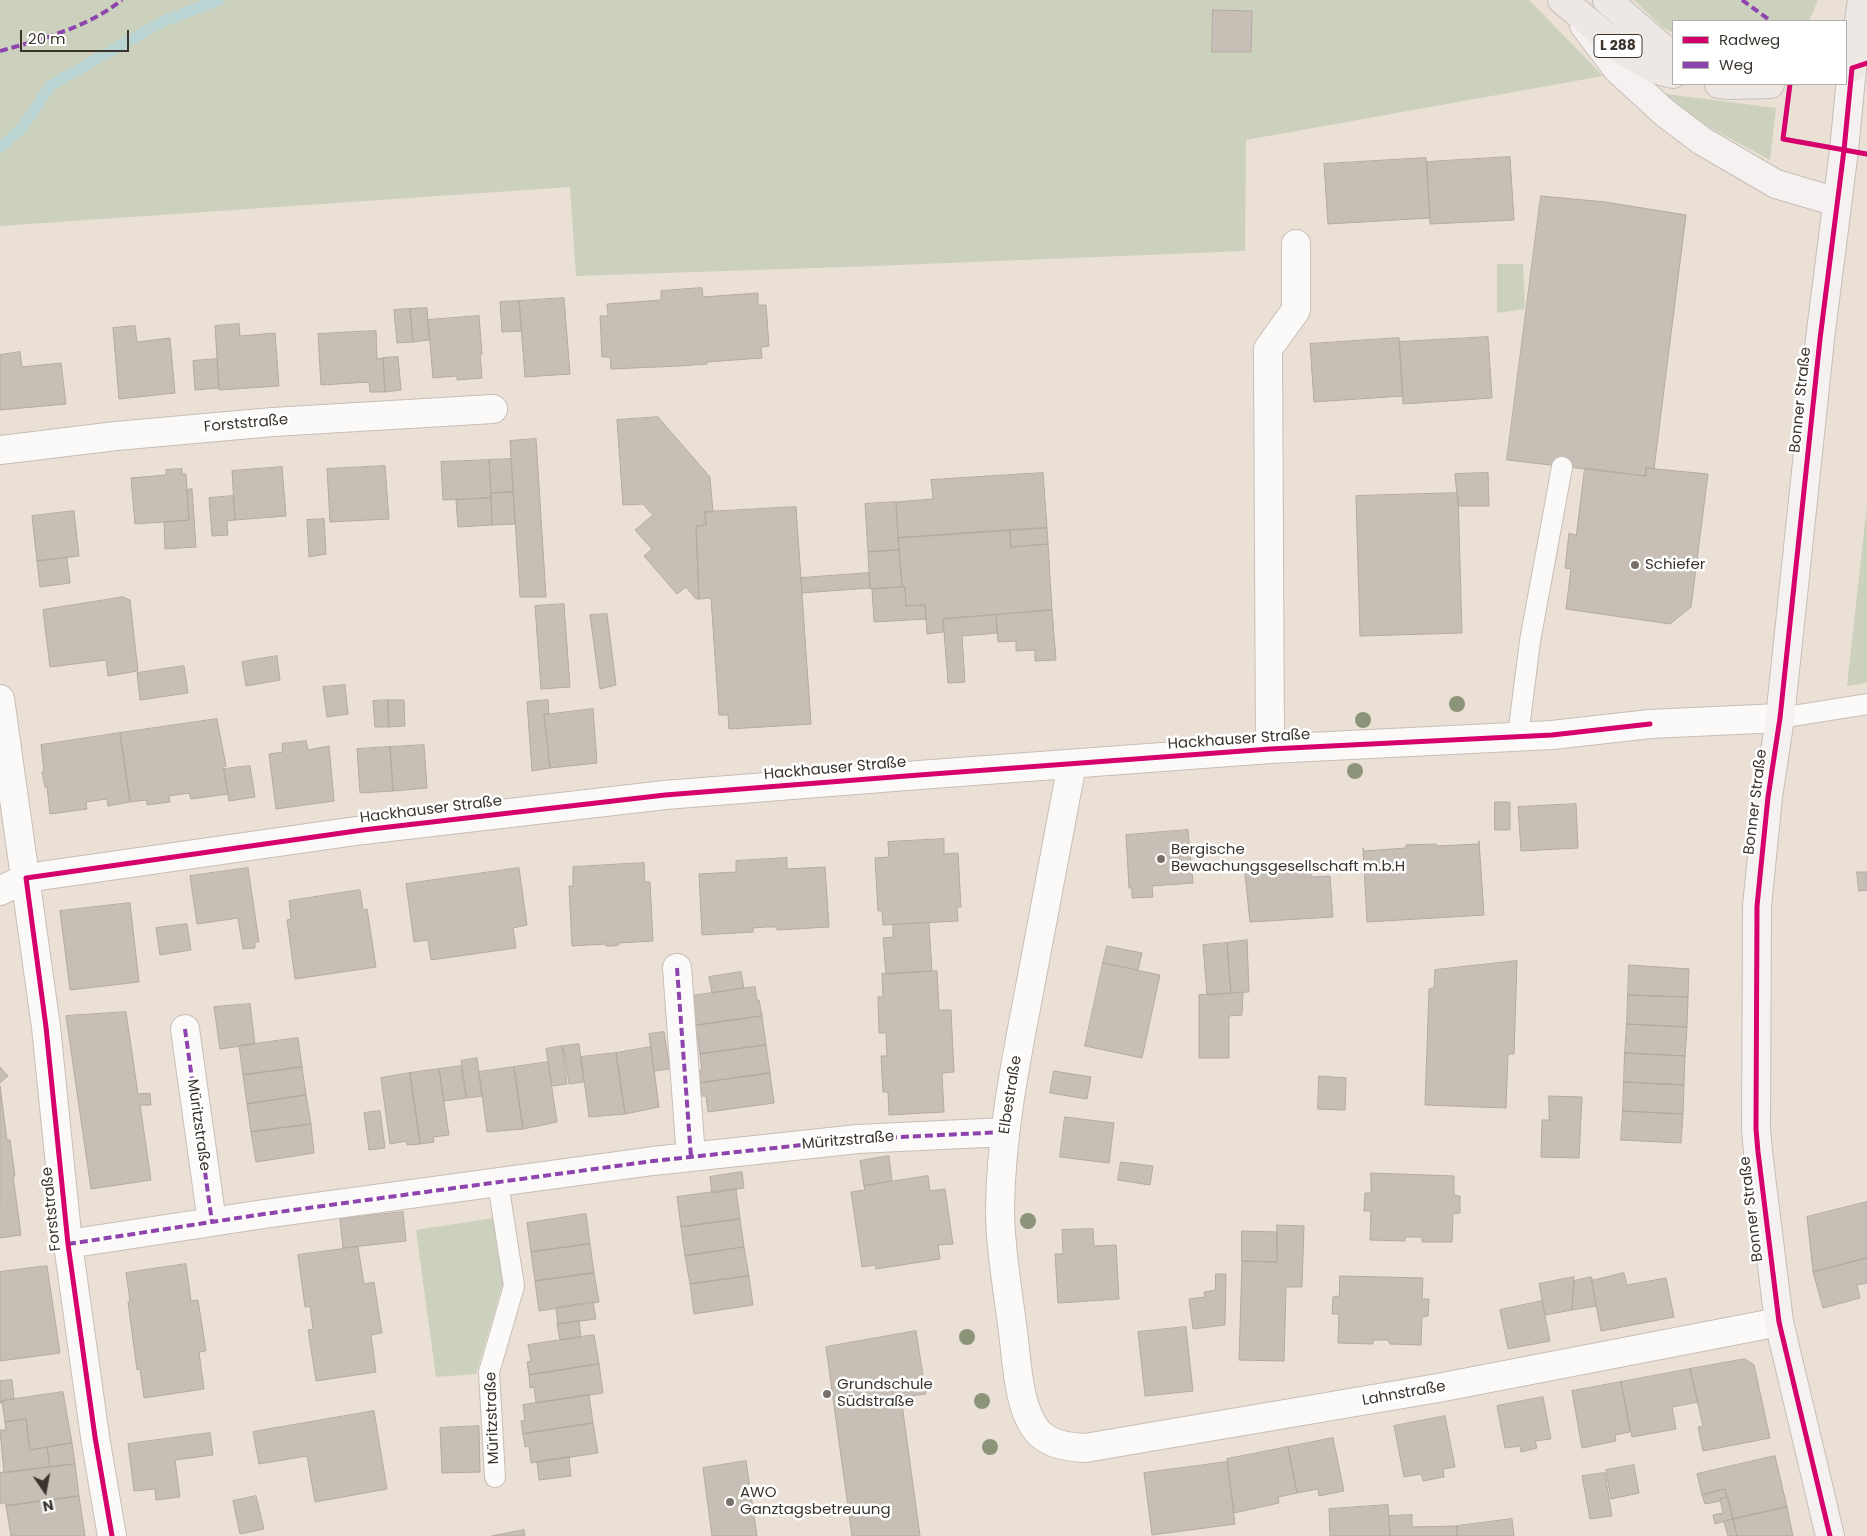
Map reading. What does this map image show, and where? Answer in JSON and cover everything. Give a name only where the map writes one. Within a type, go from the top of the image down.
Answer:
[{"type":"main road","name":"L 288","points":[[1607,0],[1672,56]]},
{"type":"main road","name":"Bonner Straße","points":[[1830,1536],[1778,1322],[1758,1152],[1756,1110],[1757,906],[1768,797],[1780,718],[1820,339],[1844,150],[1849,69],[1862,0]]},
{"type":"main road","name":"L 288","points":[[1566,3],[1626,52],[1656,70],[1672,74]]},
{"type":"main road","name":"L 288","points":[[1566,3],[1618,70],[1665,113],[1687,130],[1726,156],[1776,184],[1837,202]]},
{"type":"street","name":"Hackhauser Straße","points":[[1270,750],[1268,349],[1296,310],[1296,244]]},
{"type":"street","name":"Forststraße","points":[[0,450],[105,437],[273,422],[493,409]]},
{"type":"street","name":"Forststraße","points":[[0,699],[46,1027],[68,1244],[112,1536]]},
{"type":"street","name":"Hackhauser Straße","points":[[0,891],[26,878],[363,830],[656,796],[1270,750],[1552,735],[1650,724],[1780,718]]},
{"type":"street","name":"Elbestraße","points":[[1034,1427],[1026,1410],[1020,1384],[1002,1252],[1000,1209],[1005,1132],[1018,1046],[1072,764]]},
{"type":"street","points":[[678,968],[691,1157]]},
{"type":"street","name":"Müritzstraße","points":[[185,1029],[212,1222]]},
{"type":"street","name":"Müritzstraße","points":[[68,1244],[212,1222],[691,1157],[858,1138],[1005,1132]]},
{"type":"street","name":"Lahnstraße","points":[[1034,1427],[1041,1435],[1060,1445],[1085,1448],[1438,1388],[1778,1322]]},
{"type":"lane","points":[[1518,736],[1530,640],[1562,467]]},
{"type":"lane","points":[[1780,718],[1867,704]]},
{"type":"lane","name":"Müritzstraße","points":[[495,1477],[489,1372],[514,1286],[498,1183]]},
{"type":"green space","points":[[0,0],[1529,0],[1603,76],[1246,140],[1245,251],[576,276],[570,187],[0,226]]},
{"type":"green space","points":[[1634,0],[1818,0],[1809,20],[1672,20],[1672,32],[1661,26]]},
{"type":"green space","points":[[1666,94],[1776,108],[1770,160],[1666,104],[1664,96]]},
{"type":"green space","points":[[1497,264],[1523,264],[1525,309],[1497,313]]},
{"type":"green space","points":[[1867,505],[1867,683],[1847,686]]},
{"type":"green space","points":[[494,1218],[503,1283],[476,1374],[436,1377],[416,1230]]},
{"type":"building","points":[[1213,10],[1252,11],[1251,52],[1212,52]]},
{"type":"building","points":[[1510,157],[1514,220],[1430,224],[1427,162]]},
{"type":"building","points":[[1426,158],[1430,218],[1328,224],[1324,164]]},
{"type":"building","points":[[1541,196],[1605,202],[1686,215],[1654,469],[1646,468],[1646,476],[1507,460]]},
{"type":"building","points":[[702,288],[703,297],[758,293],[758,305],[766,305],[769,346],[761,347],[762,358],[680,366],[611,369],[610,357],[602,357],[600,316],[608,316],[607,304],[661,300],[661,291]]},
{"type":"building","points":[[564,298],[570,374],[525,377],[519,301]]},
{"type":"building","points":[[519,301],[522,331],[502,332],[500,302]]},
{"type":"building","points":[[427,308],[429,340],[413,342],[410,309]]},
{"type":"building","points":[[410,309],[413,342],[397,343],[394,310]]},
{"type":"building","points":[[479,316],[482,378],[457,380],[457,376],[433,378],[428,320]]},
{"type":"building","points":[[239,324],[240,336],[275,333],[279,386],[219,390],[215,326]]},
{"type":"building","points":[[135,326],[137,342],[170,338],[175,393],[119,399],[113,328]]},
{"type":"building","points":[[376,331],[377,359],[383,358],[385,392],[370,392],[369,382],[321,385],[318,334]]},
{"type":"building","points":[[1488,337],[1492,398],[1403,404],[1399,342]]},
{"type":"building","points":[[1399,338],[1403,396],[1314,402],[1310,344]]},
{"type":"building","points":[[20,352],[22,367],[61,363],[66,404],[0,410],[0,355]]},
{"type":"building","points":[[398,357],[401,390],[385,392],[383,358]]},
{"type":"building","points":[[217,359],[219,388],[195,390],[193,361]]},
{"type":"building","points":[[658,417],[710,477],[713,512],[705,512],[706,525],[696,526],[699,599],[696,599],[686,587],[677,594],[644,556],[652,549],[635,530],[653,515],[643,504],[623,505],[617,420]]},
{"type":"building","points":[[536,439],[546,597],[520,597],[510,441]]},
{"type":"building","points":[[511,459],[513,492],[491,493],[489,460]]},
{"type":"building","points":[[489,460],[491,498],[443,500],[441,462]]},
{"type":"building","points":[[385,466],[389,519],[330,522],[327,469]]},
{"type":"building","points":[[282,467],[286,516],[235,520],[232,471]]},
{"type":"building","points":[[1585,468],[1646,476],[1646,468],[1708,474],[1691,607],[1670,624],[1566,609],[1571,569],[1565,568],[1569,533],[1576,535]]},
{"type":"building","points":[[182,469],[182,474],[186,474],[189,520],[135,524],[131,478],[166,475],[166,470]]},
{"type":"building","points":[[1043,473],[1047,528],[898,538],[896,502],[933,499],[931,480]]},
{"type":"building","points":[[1488,473],[1489,506],[1458,506],[1455,474]]},
{"type":"building","points":[[192,489],[196,547],[165,549],[164,522],[189,520],[187,490]]},
{"type":"building","points":[[513,492],[515,524],[492,525],[491,493]]},
{"type":"building","points":[[1458,493],[1462,633],[1360,636],[1356,496]]},
{"type":"building","points":[[233,496],[235,520],[227,521],[228,535],[212,536],[209,498]]},
{"type":"building","points":[[491,498],[492,525],[458,527],[456,500]]},
{"type":"building","points":[[896,502],[899,550],[868,552],[865,504]]},
{"type":"building","points":[[796,507],[811,724],[729,729],[728,715],[719,715],[711,598],[699,599],[696,526],[706,525],[705,512]]},
{"type":"building","points":[[74,511],[79,556],[37,561],[32,516]]},
{"type":"building","points":[[324,519],[326,554],[309,557],[307,520]]},
{"type":"building","points":[[1047,528],[1048,544],[1011,547],[1010,530]]},
{"type":"building","points":[[1010,530],[1011,547],[1048,544],[1052,610],[943,619],[943,632],[927,634],[925,605],[906,606],[905,587],[902,587],[898,538]]},
{"type":"building","points":[[899,550],[902,587],[870,589],[868,552]]},
{"type":"building","points":[[67,558],[70,583],[40,587],[37,561]]},
{"type":"building","points":[[869,573],[870,588],[802,593],[801,578]]},
{"type":"building","points":[[905,587],[906,606],[925,605],[926,619],[874,622],[872,589]]},
{"type":"building","points":[[123,597],[130,600],[138,671],[108,676],[106,660],[50,667],[43,610]]},
{"type":"building","points":[[564,604],[570,687],[541,689],[535,606]]},
{"type":"building","points":[[1052,610],[1056,660],[1035,661],[1035,650],[1016,651],[1016,641],[998,642],[996,615]]},
{"type":"building","points":[[607,614],[616,685],[600,689],[590,615]]},
{"type":"building","points":[[996,615],[997,633],[962,636],[965,682],[948,683],[943,619]]},
{"type":"building","points":[[277,656],[280,680],[246,686],[242,662]]},
{"type":"building","points":[[184,666],[188,693],[140,700],[137,673]]},
{"type":"building","points":[[345,685],[348,714],[327,717],[323,687]]},
{"type":"building","points":[[388,700],[389,727],[375,727],[373,701]]},
{"type":"building","points":[[388,700],[404,700],[405,726],[389,727]]},
{"type":"building","points":[[548,700],[549,714],[544,714],[550,768],[532,771],[527,702]]},
{"type":"building","points":[[593,709],[597,763],[550,768],[544,715]]},
{"type":"building","points":[[217,719],[226,766],[223,767],[228,794],[191,799],[189,793],[169,796],[170,802],[147,805],[146,800],[130,802],[120,733]]},
{"type":"building","points":[[120,733],[130,802],[108,806],[107,799],[86,802],[87,809],[50,814],[47,787],[45,787],[42,772],[44,772],[41,745]]},
{"type":"building","points":[[306,741],[308,750],[329,746],[334,801],[276,809],[269,754],[283,752],[282,744]]},
{"type":"building","points":[[424,745],[427,788],[393,791],[390,747]]},
{"type":"building","points":[[390,747],[393,791],[360,793],[357,749]]},
{"type":"building","points":[[250,766],[255,797],[229,801],[224,769]]},
{"type":"building","points":[[1495,802],[1510,802],[1510,830],[1495,830]]},
{"type":"building","points":[[1576,804],[1578,848],[1521,851],[1518,807]]},
{"type":"building","points":[[1188,830],[1193,883],[1152,886],[1153,897],[1132,898],[1132,888],[1129,888],[1126,835]]},
{"type":"building","points":[[944,839],[944,854],[958,853],[961,907],[957,907],[958,921],[883,925],[882,911],[878,911],[875,858],[889,857],[888,842]]},
{"type":"building","points":[[1479,841],[1484,915],[1367,922],[1363,848],[1364,851],[1406,848],[1406,845],[1478,844]]},
{"type":"building","points":[[787,858],[787,869],[825,867],[829,927],[777,930],[777,927],[765,927],[753,928],[753,932],[702,935],[699,874],[736,872],[736,861]]},
{"type":"building","points":[[644,863],[645,882],[650,882],[653,941],[619,943],[619,945],[612,946],[606,946],[606,944],[572,946],[569,886],[573,886],[573,867]]},
{"type":"building","points":[[248,868],[259,942],[255,942],[255,948],[243,949],[238,918],[197,924],[190,876]]},
{"type":"building","points":[[519,868],[527,925],[513,928],[516,948],[431,960],[428,940],[414,942],[406,884]]},
{"type":"building","points":[[1311,868],[1311,877],[1330,876],[1333,917],[1250,922],[1245,874]]},
{"type":"building","points":[[1857,872],[1867,872],[1867,890],[1859,891]]},
{"type":"building","points":[[360,890],[363,910],[367,909],[376,967],[295,979],[287,920],[291,919],[289,901]]},
{"type":"building","points":[[130,903],[139,982],[70,990],[60,911]]},
{"type":"building","points":[[929,923],[932,971],[886,974],[883,938],[893,937],[893,925]]},
{"type":"building","points":[[187,924],[191,950],[160,955],[156,928]]},
{"type":"building","points":[[1247,940],[1249,992],[1231,993],[1227,943]]},
{"type":"building","points":[[1227,943],[1231,993],[1207,995],[1203,945]]},
{"type":"building","points":[[1107,946],[1142,953],[1138,970],[1103,963]]},
{"type":"building","points":[[1517,961],[1514,1054],[1508,1054],[1506,1108],[1425,1105],[1429,989],[1434,988],[1435,970]]},
{"type":"building","points":[[1103,963],[1160,975],[1142,1058],[1085,1046]]},
{"type":"building","points":[[1629,965],[1689,969],[1688,997],[1628,995]]},
{"type":"building","points":[[937,971],[939,1010],[951,1010],[954,1072],[942,1073],[944,1112],[889,1115],[888,1092],[883,1092],[881,1056],[887,1056],[886,1033],[879,1033],[878,997],[883,997],[882,974]]},
{"type":"building","points":[[741,972],[744,988],[712,993],[709,977]]},
{"type":"building","points":[[755,987],[762,1016],[691,1026],[691,996]]},
{"type":"building","points":[[1243,993],[1242,1015],[1229,1016],[1229,1058],[1199,1058],[1199,995]]},
{"type":"building","points":[[1628,995],[1688,997],[1687,1027],[1627,1024]]},
{"type":"building","points":[[250,1004],[255,1044],[220,1049],[214,1007]]},
{"type":"building","points":[[126,1012],[138,1094],[150,1093],[151,1105],[140,1105],[151,1180],[91,1189],[66,1016]]},
{"type":"building","points":[[762,1016],[766,1045],[700,1054],[698,1039],[693,1039],[691,1026]]},
{"type":"building","points":[[1627,1024],[1687,1027],[1685,1056],[1625,1053]]},
{"type":"building","points":[[664,1032],[670,1069],[654,1071],[649,1034]]},
{"type":"building","points":[[298,1038],[302,1067],[243,1075],[239,1046]]},
{"type":"building","points":[[579,1044],[584,1082],[569,1084],[563,1046]]},
{"type":"building","points":[[766,1045],[770,1073],[700,1083],[698,1070],[702,1070],[700,1054]]},
{"type":"building","points":[[562,1046],[567,1084],[552,1086],[546,1049]]},
{"type":"building","points":[[651,1047],[659,1107],[625,1114],[616,1053]]},
{"type":"building","points":[[616,1053],[625,1114],[589,1117],[581,1057]]},
{"type":"building","points":[[1625,1053],[1685,1056],[1684,1085],[1624,1082]]},
{"type":"building","points":[[477,1058],[482,1096],[467,1098],[461,1061]]},
{"type":"building","points":[[548,1062],[557,1122],[523,1129],[514,1067]]},
{"type":"building","points":[[461,1066],[466,1098],[444,1101],[439,1069]]},
{"type":"building","points":[[0,1067],[8,1076],[0,1083]]},
{"type":"building","points":[[302,1067],[306,1095],[247,1104],[243,1075]]},
{"type":"building","points":[[514,1067],[523,1129],[487,1132],[479,1072]]},
{"type":"building","points":[[439,1069],[449,1135],[433,1137],[434,1142],[420,1144],[410,1073]]},
{"type":"building","points":[[1054,1071],[1091,1077],[1087,1099],[1050,1093]]},
{"type":"building","points":[[410,1073],[420,1144],[407,1145],[406,1141],[390,1144],[381,1078]]},
{"type":"building","points":[[770,1073],[774,1103],[708,1112],[706,1096],[702,1096],[700,1083]]},
{"type":"building","points":[[1319,1076],[1346,1078],[1345,1110],[1318,1109]]},
{"type":"building","points":[[1624,1082],[1684,1085],[1683,1114],[1623,1111]]},
{"type":"building","points":[[0,1086],[7,1140],[10,1140],[21,1235],[0,1238]]},
{"type":"building","points":[[306,1095],[311,1124],[251,1132],[247,1104]]},
{"type":"building","points":[[1549,1096],[1582,1097],[1579,1158],[1541,1157],[1542,1120],[1549,1120]]},
{"type":"building","points":[[380,1111],[385,1148],[369,1150],[364,1113]]},
{"type":"building","points":[[1623,1111],[1683,1114],[1681,1143],[1621,1140]]},
{"type":"building","points":[[1065,1117],[1114,1123],[1109,1163],[1060,1157]]},
{"type":"building","points":[[311,1124],[314,1153],[256,1162],[251,1132]]},
{"type":"building","points":[[889,1156],[892,1181],[864,1186],[860,1161]]},
{"type":"building","points":[[1121,1162],[1153,1166],[1150,1185],[1118,1180]]},
{"type":"building","points":[[742,1172],[744,1188],[712,1193],[710,1177]]},
{"type":"building","points":[[1371,1173],[1454,1176],[1454,1195],[1460,1196],[1460,1213],[1453,1214],[1452,1242],[1422,1242],[1420,1237],[1405,1237],[1405,1241],[1370,1240],[1371,1211],[1364,1211],[1364,1209],[1365,1193],[1371,1193]]},
{"type":"building","points":[[928,1176],[930,1191],[945,1189],[953,1244],[938,1245],[940,1259],[876,1269],[875,1265],[862,1267],[851,1192],[865,1190],[864,1186]]},
{"type":"building","points":[[736,1189],[740,1219],[681,1227],[677,1197]]},
{"type":"building","points":[[1867,1202],[1867,1258],[1813,1272],[1807,1217]]},
{"type":"building","points":[[403,1212],[406,1241],[343,1248],[340,1219]]},
{"type":"building","points":[[586,1214],[590,1244],[531,1252],[527,1223]]},
{"type":"building","points":[[740,1219],[744,1247],[685,1256],[681,1227]]},
{"type":"building","points":[[1277,1225],[1304,1226],[1302,1287],[1286,1287],[1284,1361],[1239,1360],[1242,1261],[1277,1262]]},
{"type":"building","points":[[1093,1229],[1094,1246],[1116,1245],[1119,1299],[1058,1303],[1055,1254],[1063,1254],[1062,1230]]},
{"type":"building","points":[[1242,1231],[1277,1232],[1277,1262],[1242,1261]]},
{"type":"building","points":[[590,1244],[594,1273],[535,1281],[531,1252]]},
{"type":"building","points":[[358,1247],[364,1284],[374,1282],[382,1333],[371,1335],[376,1372],[316,1381],[308,1330],[313,1329],[310,1306],[305,1307],[298,1255]]},
{"type":"building","points":[[744,1247],[749,1276],[690,1284],[685,1256]]},
{"type":"building","points":[[1867,1258],[1867,1283],[1857,1285],[1860,1298],[1823,1308],[1813,1272]]},
{"type":"building","points":[[186,1264],[191,1301],[198,1300],[206,1351],[199,1352],[204,1389],[144,1398],[140,1369],[137,1370],[126,1273]]},
{"type":"building","points":[[47,1266],[60,1353],[0,1361],[0,1272]]},
{"type":"building","points":[[594,1273],[599,1302],[539,1311],[535,1281]]},
{"type":"building","points":[[1624,1273],[1627,1285],[1666,1278],[1674,1317],[1601,1331],[1591,1277],[1593,1280]]},
{"type":"building","points":[[1216,1274],[1226,1274],[1225,1325],[1193,1329],[1189,1299],[1205,1297],[1204,1292],[1215,1290]]},
{"type":"building","points":[[749,1276],[753,1305],[694,1314],[690,1284]]},
{"type":"building","points":[[1340,1276],[1423,1278],[1422,1299],[1429,1299],[1428,1316],[1422,1317],[1421,1345],[1390,1344],[1388,1340],[1373,1340],[1373,1344],[1338,1343],[1339,1314],[1332,1314],[1333,1297],[1339,1296]]},
{"type":"building","points":[[1574,1277],[1572,1310],[1545,1315],[1539,1284]]},
{"type":"building","points":[[1591,1277],[1596,1306],[1572,1310],[1574,1281]]},
{"type":"building","points":[[1542,1301],[1550,1341],[1508,1349],[1500,1310]]},
{"type":"building","points":[[593,1302],[596,1319],[558,1324],[556,1308]]},
{"type":"building","points":[[579,1321],[581,1337],[560,1340],[557,1324]]},
{"type":"building","points":[[1186,1327],[1193,1391],[1145,1396],[1138,1332]]},
{"type":"building","points":[[916,1331],[926,1394],[901,1397],[920,1536],[852,1536],[826,1347]]},
{"type":"building","points":[[594,1335],[599,1364],[529,1375],[527,1362],[531,1361],[528,1345]]},
{"type":"building","points":[[1745,1359],[1754,1365],[1770,1438],[1703,1451],[1698,1427],[1703,1426],[1690,1369]]},
{"type":"building","points":[[599,1364],[603,1393],[536,1403],[534,1387],[530,1388],[529,1375]]},
{"type":"building","points":[[1690,1369],[1698,1402],[1672,1407],[1676,1429],[1632,1437],[1621,1382]]},
{"type":"building","points":[[12,1380],[14,1399],[0,1403],[0,1381]]},
{"type":"building","points":[[1621,1382],[1630,1432],[1615,1435],[1616,1441],[1582,1448],[1572,1391]]},
{"type":"building","points":[[63,1392],[72,1443],[30,1450],[26,1419],[5,1422],[2,1401]]},
{"type":"building","points":[[589,1395],[593,1423],[523,1434],[521,1421],[525,1420],[523,1405]]},
{"type":"building","points":[[1543,1397],[1551,1439],[1535,1441],[1537,1448],[1521,1452],[1520,1446],[1505,1448],[1497,1406]]},
{"type":"building","points":[[374,1411],[387,1489],[315,1502],[307,1456],[259,1464],[253,1432]]},
{"type":"building","points":[[1445,1416],[1455,1467],[1443,1469],[1444,1477],[1423,1481],[1421,1474],[1404,1477],[1394,1426]]},
{"type":"building","points":[[26,1419],[30,1450],[47,1447],[50,1467],[4,1473],[0,1430],[6,1430],[5,1422]]},
{"type":"building","points":[[593,1423],[598,1453],[531,1463],[529,1446],[525,1447],[523,1434]]},
{"type":"building","points":[[479,1426],[480,1472],[442,1473],[440,1428]]},
{"type":"building","points":[[210,1433],[213,1455],[175,1460],[180,1497],[156,1500],[155,1489],[134,1491],[128,1444]]},
{"type":"building","points":[[1333,1438],[1344,1491],[1319,1496],[1318,1489],[1297,1493],[1288,1447]]},
{"type":"building","points":[[72,1443],[75,1464],[50,1467],[47,1447]]},
{"type":"building","points":[[1288,1447],[1297,1493],[1278,1497],[1279,1503],[1234,1513],[1227,1459]]},
{"type":"building","points":[[1775,1456],[1787,1507],[1733,1519],[1725,1489],[1702,1495],[1697,1474]]},
{"type":"building","points":[[569,1457],[571,1476],[539,1480],[537,1462]]},
{"type":"building","name":"AWO Ganztagsbetreuung","points":[[746,1461],[757,1536],[712,1536],[703,1468]]},
{"type":"building","points":[[1227,1462],[1235,1524],[1152,1535],[1144,1473]]},
{"type":"building","points":[[75,1464],[79,1496],[6,1506],[5,1503],[0,1503],[0,1473]]},
{"type":"building","points":[[1634,1465],[1639,1493],[1611,1499],[1606,1470]]},
{"type":"building","points":[[1605,1473],[1612,1516],[1590,1519],[1582,1476]]},
{"type":"building","points":[[1725,1489],[1727,1497],[1720,1499],[1721,1501],[1705,1504],[1702,1495]]},
{"type":"building","points":[[79,1496],[85,1536],[11,1536],[6,1506]]},
{"type":"building","points":[[256,1496],[264,1529],[240,1534],[233,1501]]},
{"type":"building","points":[[1728,1497],[1733,1519],[1715,1524],[1713,1515],[1723,1513],[1720,1499]]},
{"type":"building","points":[[1388,1505],[1390,1536],[1330,1536],[1329,1509]]},
{"type":"building","points":[[1787,1507],[1793,1536],[1737,1536],[1733,1519]]},
{"type":"building","points":[[1412,1515],[1412,1527],[1457,1526],[1457,1536],[1390,1536],[1389,1516]]},
{"type":"building","points":[[1512,1519],[1514,1536],[1457,1536],[1457,1526]]},
{"type":"building","points":[[1733,1519],[1737,1536],[1728,1536],[1724,1522]]},
{"type":"building","points":[[524,1530],[525,1536],[492,1536]]},
{"type":"waterway","points":[[0,148],[23,127],[51,85],[164,21],[219,0]]},
{"type":"marked path","points":[[0,51],[48,37],[79,25],[108,10],[122,0]]},
{"type":"marked path","points":[[1742,0],[1770,20]]},
{"type":"marked path","points":[[677,968],[691,1157]]},
{"type":"marked path","points":[[185,1029],[212,1222]]},
{"type":"marked path","points":[[68,1244],[264,1214],[653,1161],[858,1139],[1005,1132]]},
{"type":"cycle path","points":[[1830,1536],[1779,1322],[1758,1152],[1756,1129],[1757,906],[1768,797],[1780,718],[1820,339],[1844,150],[1852,68],[1867,63]]},
{"type":"cycle path","points":[[1790,85],[1783,139],[1867,154]]},
{"type":"cycle path","points":[[112,1536],[95,1437],[68,1244],[46,1027],[26,878],[363,830],[665,795],[1270,749],[1552,735],[1650,724]]},
{"type":"place","name":"Schiefer","points":[[1635,565]]},
{"type":"place","name":"Bergische Bewachungsgesellschaft m.b.H","points":[[1161,859]]},
{"type":"place","name":"Grundschule Südstraße","points":[[827,1394]]},
{"type":"place","name":"AWO Ganztagsbetreuung","points":[[730,1502]]}]
